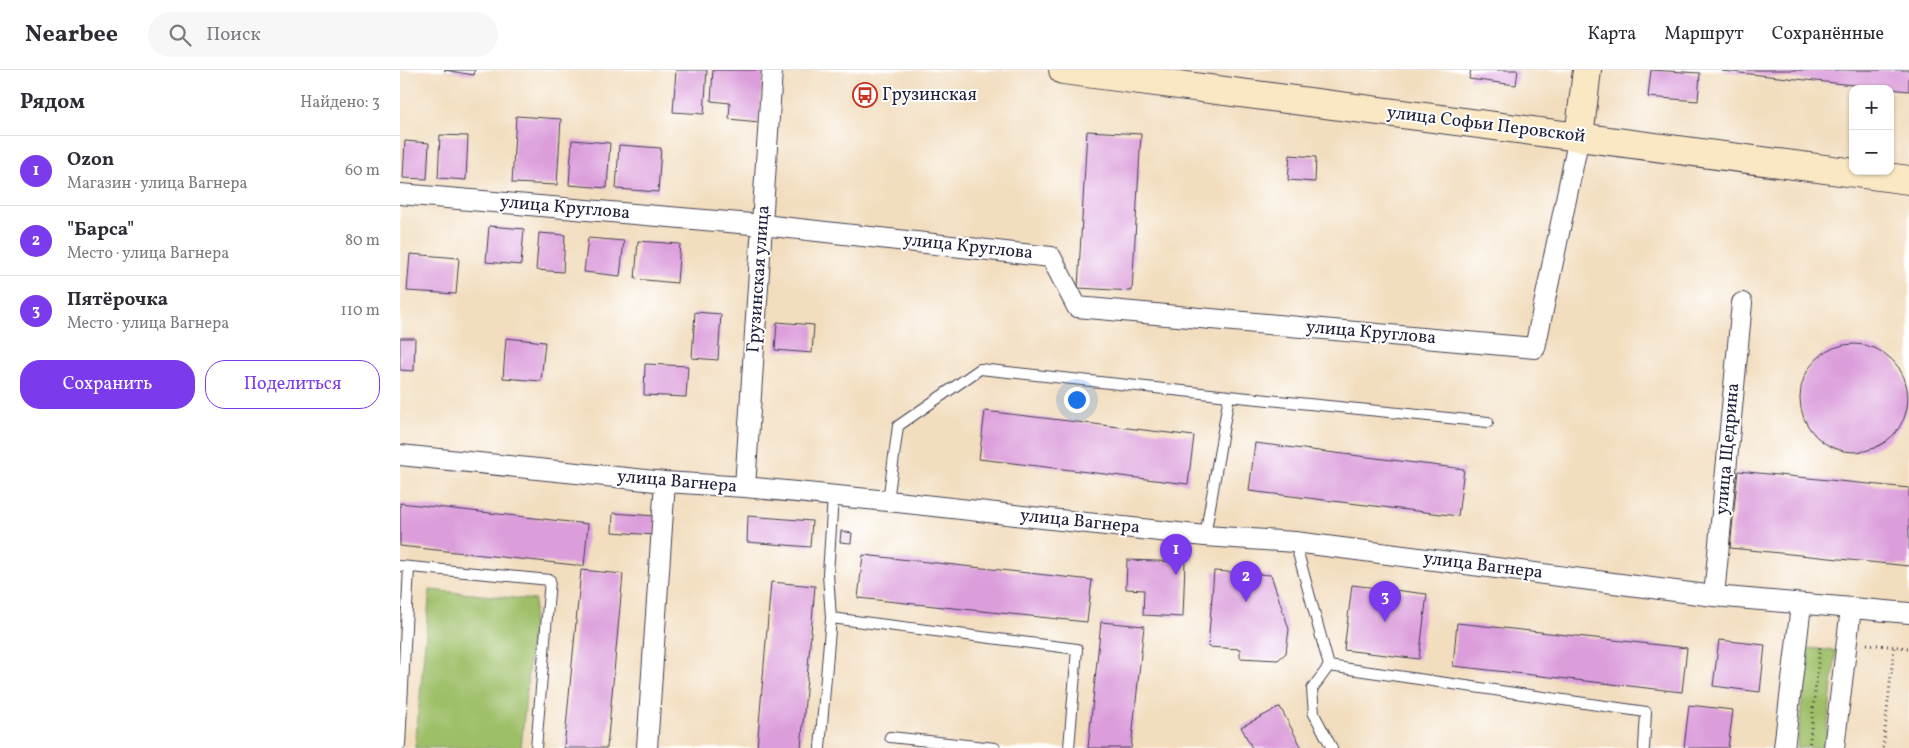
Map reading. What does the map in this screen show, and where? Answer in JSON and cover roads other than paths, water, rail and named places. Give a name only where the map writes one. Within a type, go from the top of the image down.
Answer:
[{"type":"main road","name":"улица Софьи Перовской","points":[[1063,70],[1909,180]]},
{"type":"main road","points":[[1579,137],[1587,70]]},
{"type":"street","name":"Грузинская улица","points":[[745,487],[772,70]]},
{"type":"street","name":"улица Круглова","points":[[400,194],[763,224],[1051,257],[1077,307],[1535,348],[1579,137]]},
{"type":"street","name":"улица Щедрина","points":[[1714,596],[1742,302]]},
{"type":"street","name":"улица Вагнера","points":[[400,455],[665,482],[745,487],[888,501],[1205,536],[1295,542],[1714,596],[1909,614]]},
{"type":"street","points":[[648,748],[665,482]]},
{"type":"street","points":[[1784,748],[1801,605]]},
{"type":"street","points":[[1834,748],[1851,608]]},
{"type":"lane","points":[[888,501],[898,426],[980,369],[1488,422]]},
{"type":"lane","points":[[1205,536],[1229,396]]},
{"type":"lane","points":[[820,748],[831,618],[828,574],[833,496]]},
{"type":"lane","points":[[1295,542],[1329,666]]},
{"type":"lane","points":[[400,745],[405,566],[550,580],[536,748]]},
{"type":"lane","points":[[831,618],[1078,649],[1069,748]]},
{"type":"lane","points":[[1329,666],[1312,689],[1314,714],[1332,748]]},
{"type":"lane","points":[[1329,666],[1646,712],[1644,748]]},
{"type":"lane","points":[[890,737],[996,748]]},
{"type":"place","name":"Грузинская","points":[[865,95]]},
{"type":"place","name":"Ozon","points":[[1176,575]]},
{"type":"place","name":"\"Барса\"","points":[[1246,602]]},
{"type":"place","name":"Пятёрочка","points":[[1385,622]]}]
